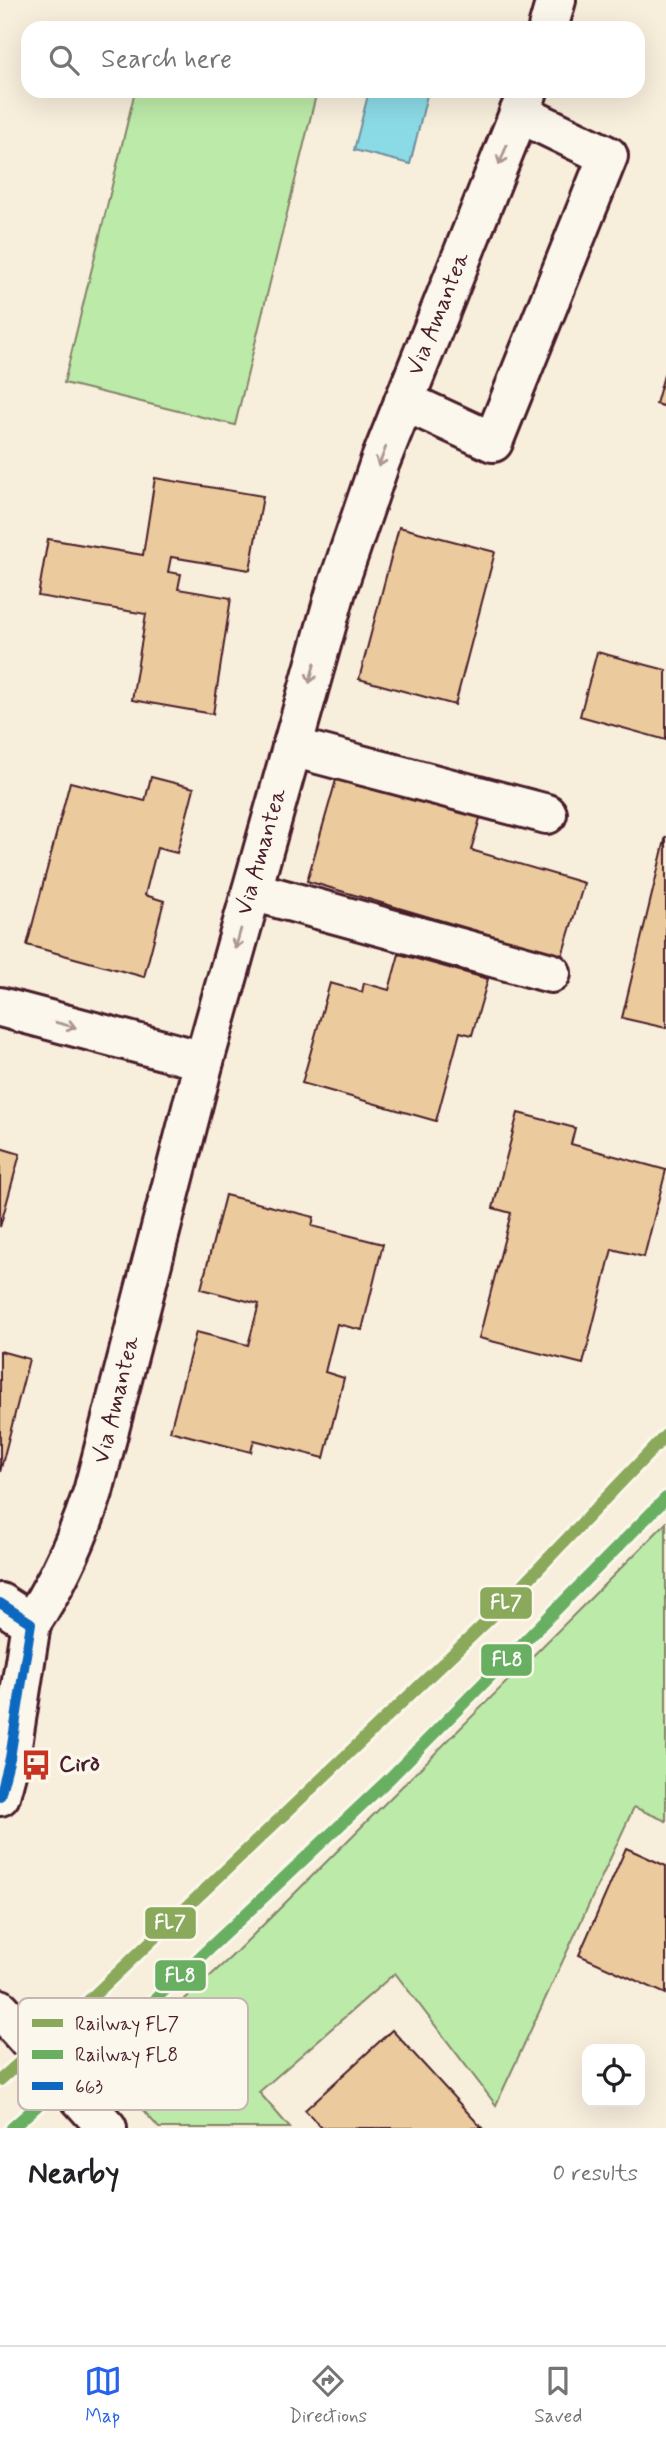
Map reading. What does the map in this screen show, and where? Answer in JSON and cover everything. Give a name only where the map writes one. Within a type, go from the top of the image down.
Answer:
[{"type":"street","points":[[550,21],[556,0]]},
{"type":"street","points":[[404,401],[493,442],[608,156],[524,102]]},
{"type":"street","name":"Via Amantea","points":[[15,1613],[58,1578],[84,1521],[204,1061],[351,542],[404,401],[524,102]]},
{"type":"street","points":[[292,747],[547,814]]},
{"type":"street","points":[[252,891],[551,973]]},
{"type":"street","points":[[0,1007],[204,1061]]},
{"type":"street","points":[[0,1796],[10,1758],[15,1613]]},
{"type":"street","points":[[0,2009],[18,2029]]},
{"type":"street","points":[[91,2110],[107,2128]]},
{"type":"green space","points":[[133,98],[315,98],[235,425],[64,383]]},
{"type":"green space","points":[[666,1523],[666,1821],[634,1807],[496,2105],[395,1973],[259,2092],[290,2128],[159,2128],[143,2110],[248,2110],[248,1998],[186,1998],[231,1957]]},
{"type":"water","points":[[367,98],[426,98],[410,164],[354,150]]},
{"type":"building","points":[[666,368],[666,407],[656,404]]},
{"type":"building","points":[[155,478],[263,496],[250,570],[171,557],[168,572],[181,574],[178,589],[231,598],[213,714],[132,700],[146,614],[38,596],[48,539],[143,555]]},
{"type":"building","points":[[399,527],[495,552],[455,705],[359,679]]},
{"type":"building","points":[[597,652],[666,670],[666,740],[580,716]]},
{"type":"building","points":[[340,766],[483,808],[471,850],[584,883],[562,956],[307,881]]},
{"type":"building","points":[[151,777],[194,788],[177,853],[157,848],[145,895],[164,901],[144,977],[27,945],[70,782],[145,801]]},
{"type":"building","points":[[666,836],[666,1028],[622,1018]]},
{"type":"building","points":[[399,954],[488,979],[472,1035],[460,1032],[436,1121],[302,1083],[330,983],[362,992],[364,983],[389,990]]},
{"type":"building","points":[[518,1113],[575,1128],[571,1144],[666,1170],[644,1257],[612,1249],[583,1364],[479,1338],[511,1213],[493,1208]]},
{"type":"building","points":[[0,1148],[20,1154],[0,1227]]},
{"type":"building","points":[[225,1195],[314,1217],[312,1226],[383,1244],[362,1330],[337,1324],[325,1372],[344,1378],[324,1458],[254,1440],[251,1452],[170,1431],[196,1332],[248,1345],[259,1304],[201,1289]]},
{"type":"building","points":[[0,1351],[29,1359],[0,1472]]},
{"type":"building","points":[[626,1848],[666,1866],[666,1994],[579,1955]]},
{"type":"building","points":[[392,2030],[482,2128],[322,2128],[305,2110]]},
{"type":"rail line","name":"FL7","points":[[91,1998],[499,1610],[666,1435]]},
{"type":"rail line","name":"FL8","points":[[156,1998],[388,1780],[666,1498]]},
{"type":"rail line","name":"FL7","points":[[0,2080],[18,2064]]},
{"type":"rail line","name":"FL8","points":[[12,2128],[32,2110]]},
{"type":"transit line","name":"663","points":[[0,1603],[31,1623],[10,1758],[0,1796]]},
{"type":"place","name":"Cirò","points":[[36,1765]]}]
